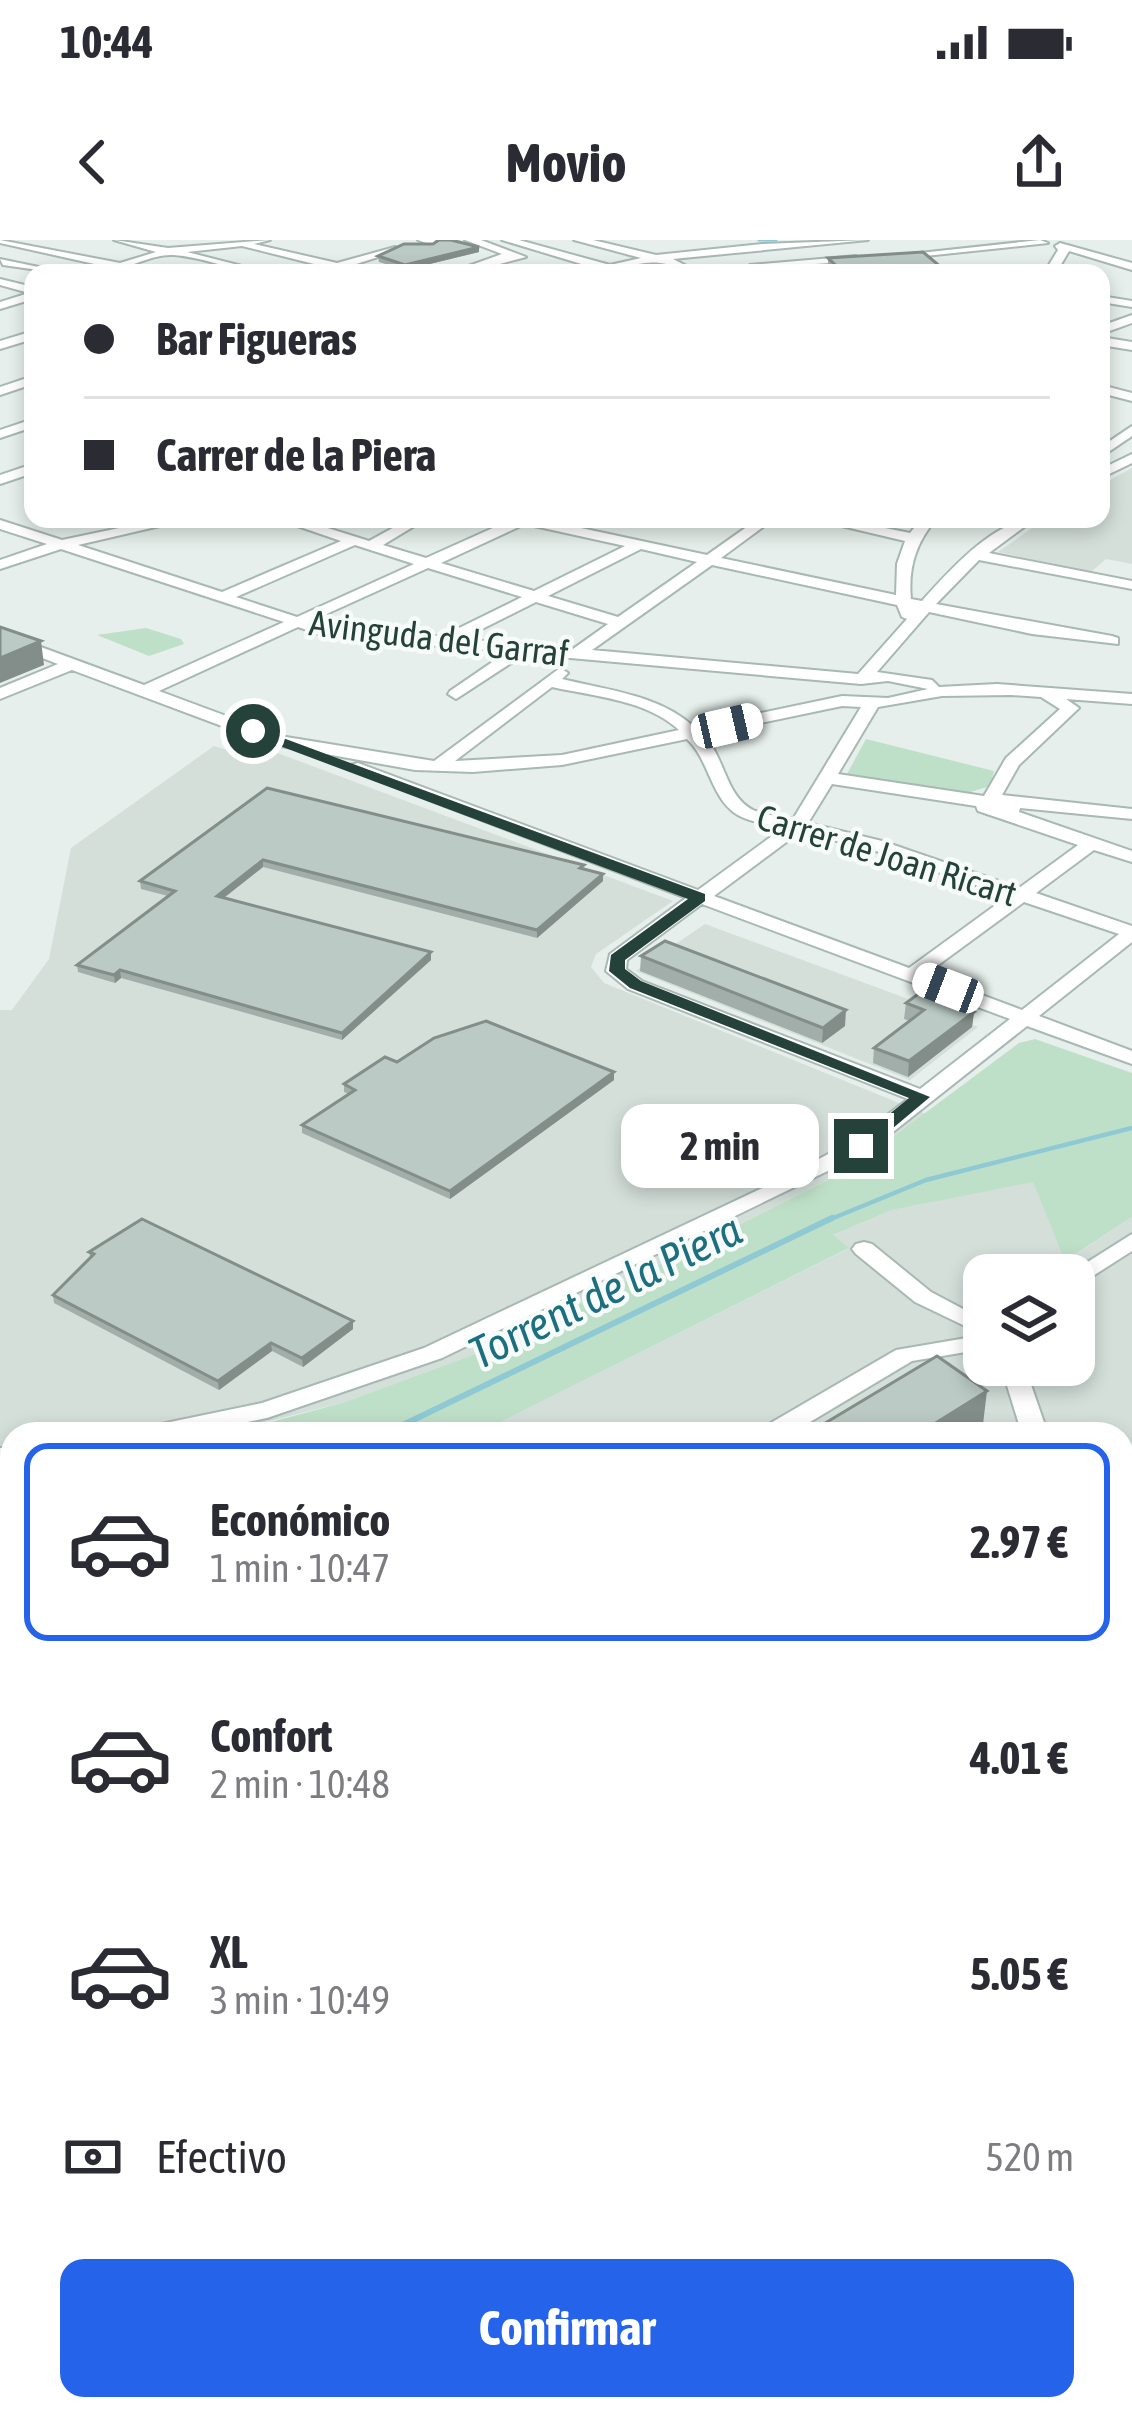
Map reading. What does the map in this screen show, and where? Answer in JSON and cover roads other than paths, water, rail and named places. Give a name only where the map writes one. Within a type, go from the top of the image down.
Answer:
[{"type":"street","points":[[0,240],[108,264]]},
{"type":"street","points":[[1,262],[69,240]]},
{"type":"street","points":[[119,240],[224,264]]},
{"type":"street","points":[[221,240],[319,264]]},
{"type":"street","points":[[130,264],[169,251],[265,240]]},
{"type":"street","points":[[359,264],[395,250],[371,240]]},
{"type":"street","points":[[470,240],[590,264]]},
{"type":"street","points":[[579,240],[671,264]]},
{"type":"street","points":[[693,240],[750,247]]},
{"type":"street","points":[[643,264],[750,247],[863,240]]},
{"type":"street","points":[[893,240],[918,255]]},
{"type":"street","points":[[908,240],[918,255]]},
{"type":"street","points":[[891,257],[1042,241],[1132,264]]},
{"type":"street","points":[[1065,247],[1090,241],[1132,264]]},
{"type":"street","points":[[497,243],[514,254],[550,264]]},
{"type":"street","points":[[750,247],[755,264]]},
{"type":"street","points":[[1055,264],[1065,247]]},
{"type":"street","points":[[483,264],[514,254]]},
{"type":"street","points":[[794,264],[870,258]]},
{"type":"street","name":"Avinguda del Garraf","points":[[1,524],[297,623],[352,635],[827,676],[859,694]]},
{"type":"street","points":[[0,565],[62,544],[139,528]]},
{"type":"street","points":[[312,528],[621,623]]},
{"type":"street","points":[[370,546],[403,528]]},
{"type":"street","points":[[145,691],[504,528]]},
{"type":"street","points":[[565,528],[901,602],[1112,641]]},
{"type":"street","points":[[438,766],[621,623],[754,528]]},
{"type":"street","points":[[863,528],[912,538]]},
{"type":"street","points":[[909,623],[901,602],[912,538],[920,528]]},
{"type":"street","points":[[922,1097],[635,985],[616,971],[617,958],[798,825],[827,778],[872,664],[881,661],[961,566],[1015,528]]},
{"type":"street","points":[[223,597],[353,541]]},
{"type":"street","points":[[451,644],[458,635],[639,544]]},
{"type":"street","points":[[977,555],[1132,586]]},
{"type":"street","points":[[0,638],[1132,1058]]},
{"type":"street","points":[[456,694],[520,650]]},
{"type":"street","points":[[881,661],[904,690]]},
{"type":"street","points":[[0,694],[72,664]]},
{"type":"street","name":"Carrer de Joan Ricart","points":[[549,681],[656,708],[710,750],[734,805],[745,812],[876,845],[1132,933]]},
{"type":"street","points":[[968,689],[995,682],[1132,699]]},
{"type":"street","points":[[300,747],[376,761],[473,767],[562,760],[859,694],[968,689],[1132,699]]},
{"type":"street","points":[[968,689],[983,698],[1064,703],[1132,699]]},
{"type":"street","points":[[859,694],[904,690]]},
{"type":"street","points":[[999,803],[1012,762],[1071,708],[1036,691]]},
{"type":"street","points":[[443,802],[433,795],[439,781],[473,767]]},
{"type":"street","points":[[827,778],[956,799],[1132,814]]},
{"type":"street","points":[[999,803],[1090,844],[1132,857]]},
{"type":"street","points":[[912,975],[1090,844]]},
{"type":"street","points":[[207,1422],[371,1377],[479,1335],[861,1146],[1132,933]]},
{"type":"street","points":[[1095,1267],[1132,1241]]},
{"type":"street","points":[[864,1249],[884,1268],[963,1318]]},
{"type":"street","points":[[791,1422],[905,1355],[963,1345]]},
{"type":"street","points":[[1019,1386],[1031,1422]]},
{"type":"street","points":[[243,1422],[267,1409]]},
{"type":"waterway","points":[[759,240],[776,240]]},
{"type":"waterway","name":"Torrent de la Piera","points":[[826,1221],[926,1180],[1132,1128]]},
{"type":"waterway","name":"Torrent de la Piera","points":[[409,1422],[832,1218]]}]
